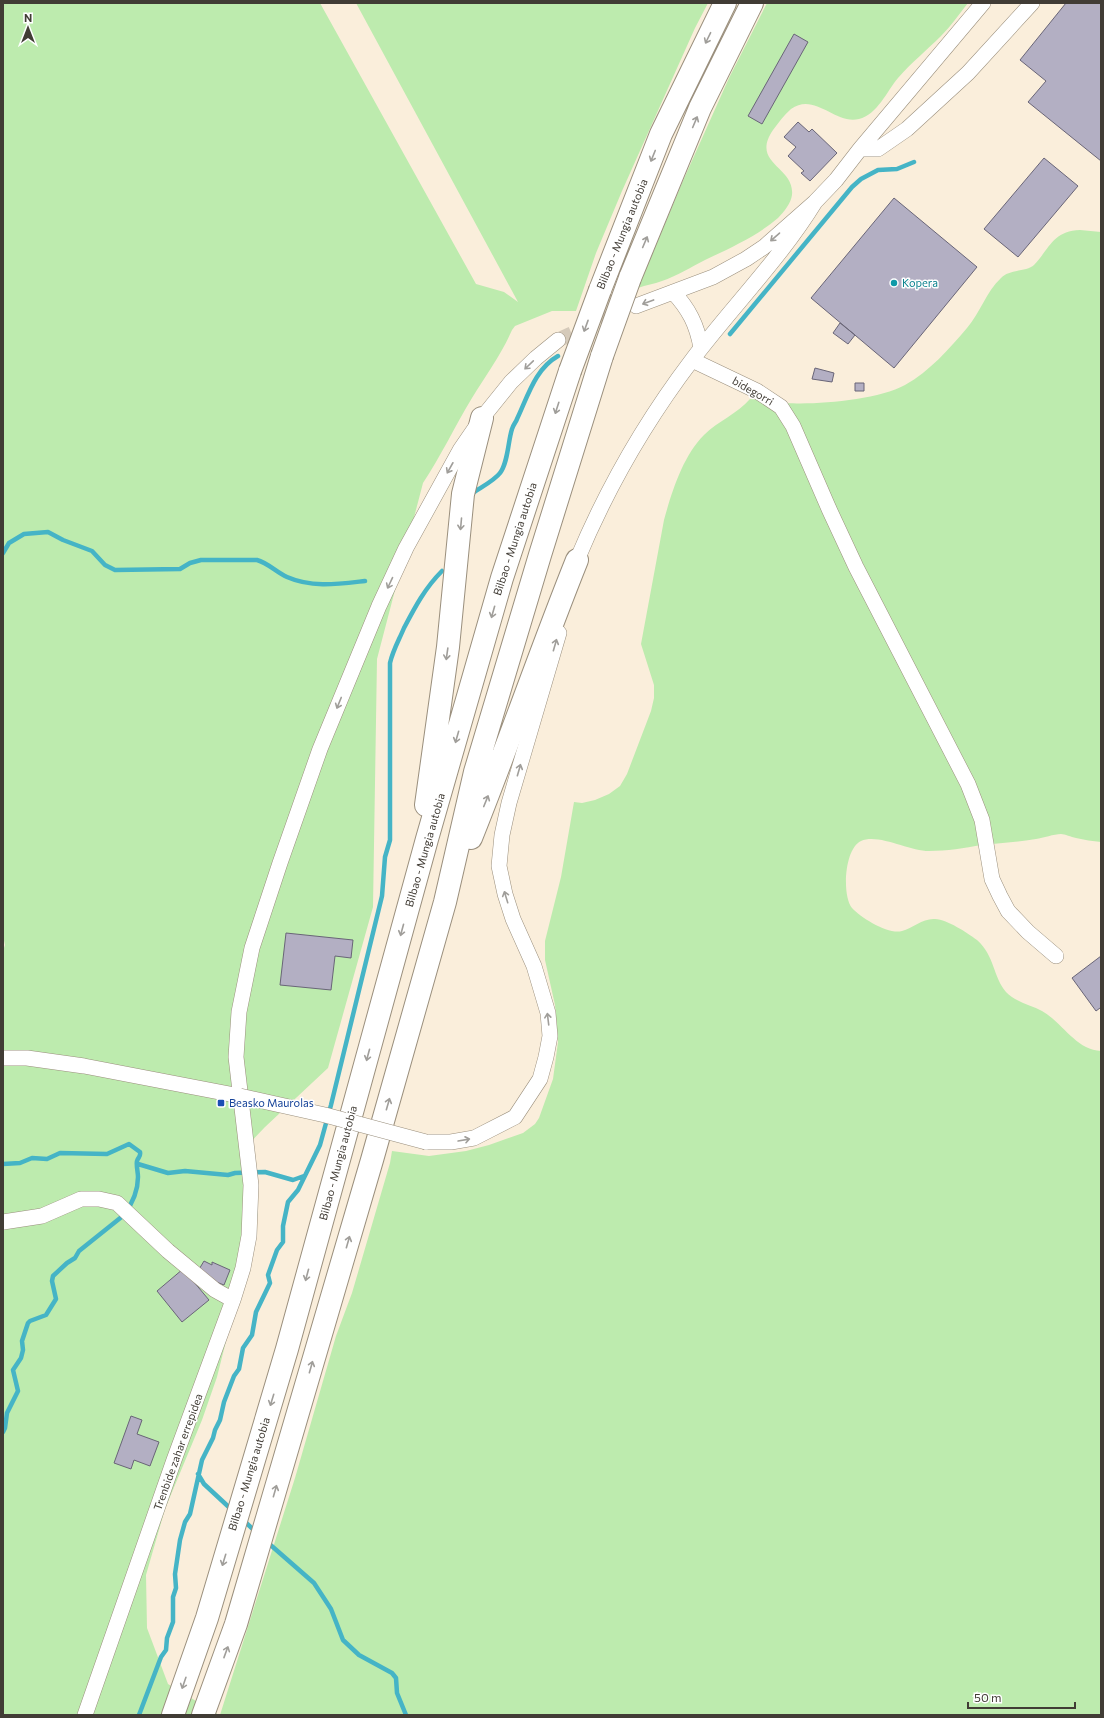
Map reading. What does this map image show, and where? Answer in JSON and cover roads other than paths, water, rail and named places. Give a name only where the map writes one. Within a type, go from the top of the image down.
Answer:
[{"type":"highway","name":"Bilbao - Mungia autobia","points":[[173,1715],[206,1618],[287,1349],[427,838],[502,578],[570,371],[600,290],[661,134],[725,3]]},
{"type":"highway","points":[[204,1715],[236,1624],[374,1153],[445,902],[475,772],[602,356],[630,278],[700,108],[752,3]]},
{"type":"highway","points":[[427,838],[425,808],[448,647],[463,494],[482,418]]},
{"type":"highway","points":[[445,902],[495,778],[547,634],[577,560]]},
{"type":"street","points":[[636,306],[713,277],[746,259],[764,247],[815,202],[836,180],[860,149],[983,3]]},
{"type":"street","points":[[860,149],[878,149],[907,129],[968,73],[1032,3]]},
{"type":"street","points":[[3,1058],[27,1058],[84,1066],[240,1096],[325,1115],[426,1142],[451,1142],[474,1138],[515,1117],[540,1079],[550,1036],[548,1013],[534,966],[513,919],[504,894],[499,866],[502,835],[509,803],[559,632],[577,560],[602,503],[620,468],[647,423],[692,360],[729,312],[798,229],[815,202]]},
{"type":"street","points":[[673,292],[691,315],[698,330],[701,348]]},
{"type":"street","name":"Trenbide zahar errepidea","points":[[85,1715],[174,1460],[234,1300],[243,1268],[250,1236],[251,1185],[236,1057],[239,1012],[252,948],[320,749],[379,606],[406,548],[460,450],[482,418],[511,382],[536,358],[558,340]]},
{"type":"street","name":"bidegorri","points":[[692,360],[757,391],[781,407],[793,426],[856,567],[968,784],[982,820],[992,879],[1000,896],[1008,911],[1028,932],[1056,956]]},
{"type":"street","points":[[3,1222],[42,1216],[81,1199],[99,1199],[117,1203],[214,1290],[234,1300]]},
{"type":"waterway","points":[[730,334],[852,187],[861,179],[878,170],[897,169],[914,162]]},
{"type":"waterway","points":[[473,493],[498,476],[503,469],[508,452],[512,428],[529,392],[543,368],[558,356]]},
{"type":"waterway","points":[[3,553],[9,543],[24,534],[48,532],[63,540],[92,551],[105,565],[115,570],[180,569],[190,563],[201,560],[257,560],[265,563],[287,577],[306,583],[325,584],[365,581]]},
{"type":"waterway","points":[[139,1715],[161,1657],[166,1650],[167,1638],[173,1622],[173,1597],[176,1588],[175,1574],[180,1540],[185,1522],[190,1514],[202,1460],[220,1420],[224,1402],[234,1376],[239,1369],[243,1348],[252,1335],[256,1312],[270,1283],[268,1275],[277,1250],[283,1242],[283,1226],[288,1202],[298,1190],[320,1145],[331,1105],[382,896],[385,857],[390,840],[390,663],[396,645],[412,613],[425,591],[442,571]]},
{"type":"waterway","points":[[3,1164],[20,1163],[32,1158],[47,1159],[60,1153],[107,1154],[129,1144],[140,1152],[140,1156],[137,1160],[137,1188],[134,1198],[127,1211],[79,1251],[75,1258],[53,1276],[52,1281],[56,1299],[46,1315],[28,1323],[22,1341],[23,1350],[21,1358],[13,1370],[18,1391],[7,1413],[3,1432]]},
{"type":"waterway","points":[[138,1164],[168,1173],[185,1171],[228,1175],[235,1173],[265,1172],[293,1180],[304,1176]]},
{"type":"waterway","points":[[198,1474],[204,1484],[232,1510]]},
{"type":"waterway","points":[[242,1519],[256,1532]]},
{"type":"waterway","points":[[266,1541],[314,1583],[331,1609],[343,1640],[359,1655],[392,1673],[396,1678],[397,1693],[406,1715]]},
{"type":"tunnel","points":[[558,340],[622,312]]},
{"type":"place","name":"Kopera","points":[[894,283]]},
{"type":"place","name":"Beasko Maurolas","points":[[221,1103]]}]
